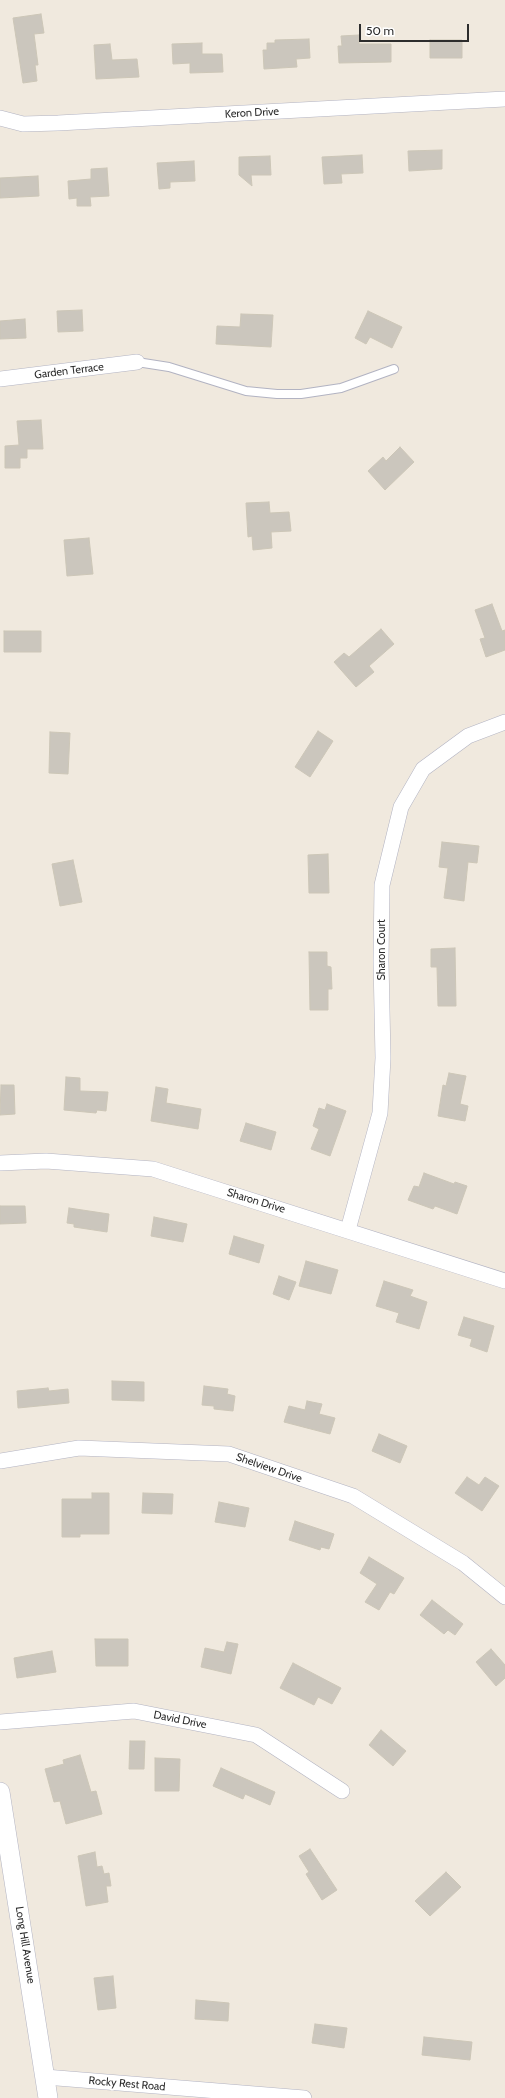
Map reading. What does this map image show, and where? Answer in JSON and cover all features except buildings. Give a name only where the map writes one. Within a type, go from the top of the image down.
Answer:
[{"type":"street","name":"Keron Drive","points":[[0,118],[23,124],[58,123],[505,99]]},
{"type":"street","name":"Garden Terrace","points":[[0,379],[137,362]]},
{"type":"street","name":"Sharon Court","points":[[348,1230],[380,1113],[383,1058],[381,961],[382,885],[401,806],[423,769],[468,736],[505,722]]},
{"type":"street","name":"Sharon Drive","points":[[0,1163],[46,1161],[153,1169],[505,1281]]},
{"type":"street","name":"Shelview Drive","points":[[0,1461],[79,1448],[229,1454],[353,1496],[463,1563],[505,1597]]},
{"type":"street","name":"David Drive","points":[[0,1722],[134,1711],[256,1735],[342,1792]]},
{"type":"street","name":"Long Hill Avenue","points":[[0,1792],[48,2098]]},
{"type":"street","name":"Rocky Rest Road","points":[[45,2077],[304,2098]]},
{"type":"lane","points":[[137,362],[157,364],[246,391],[277,394],[301,394],[341,388],[394,369]]}]
